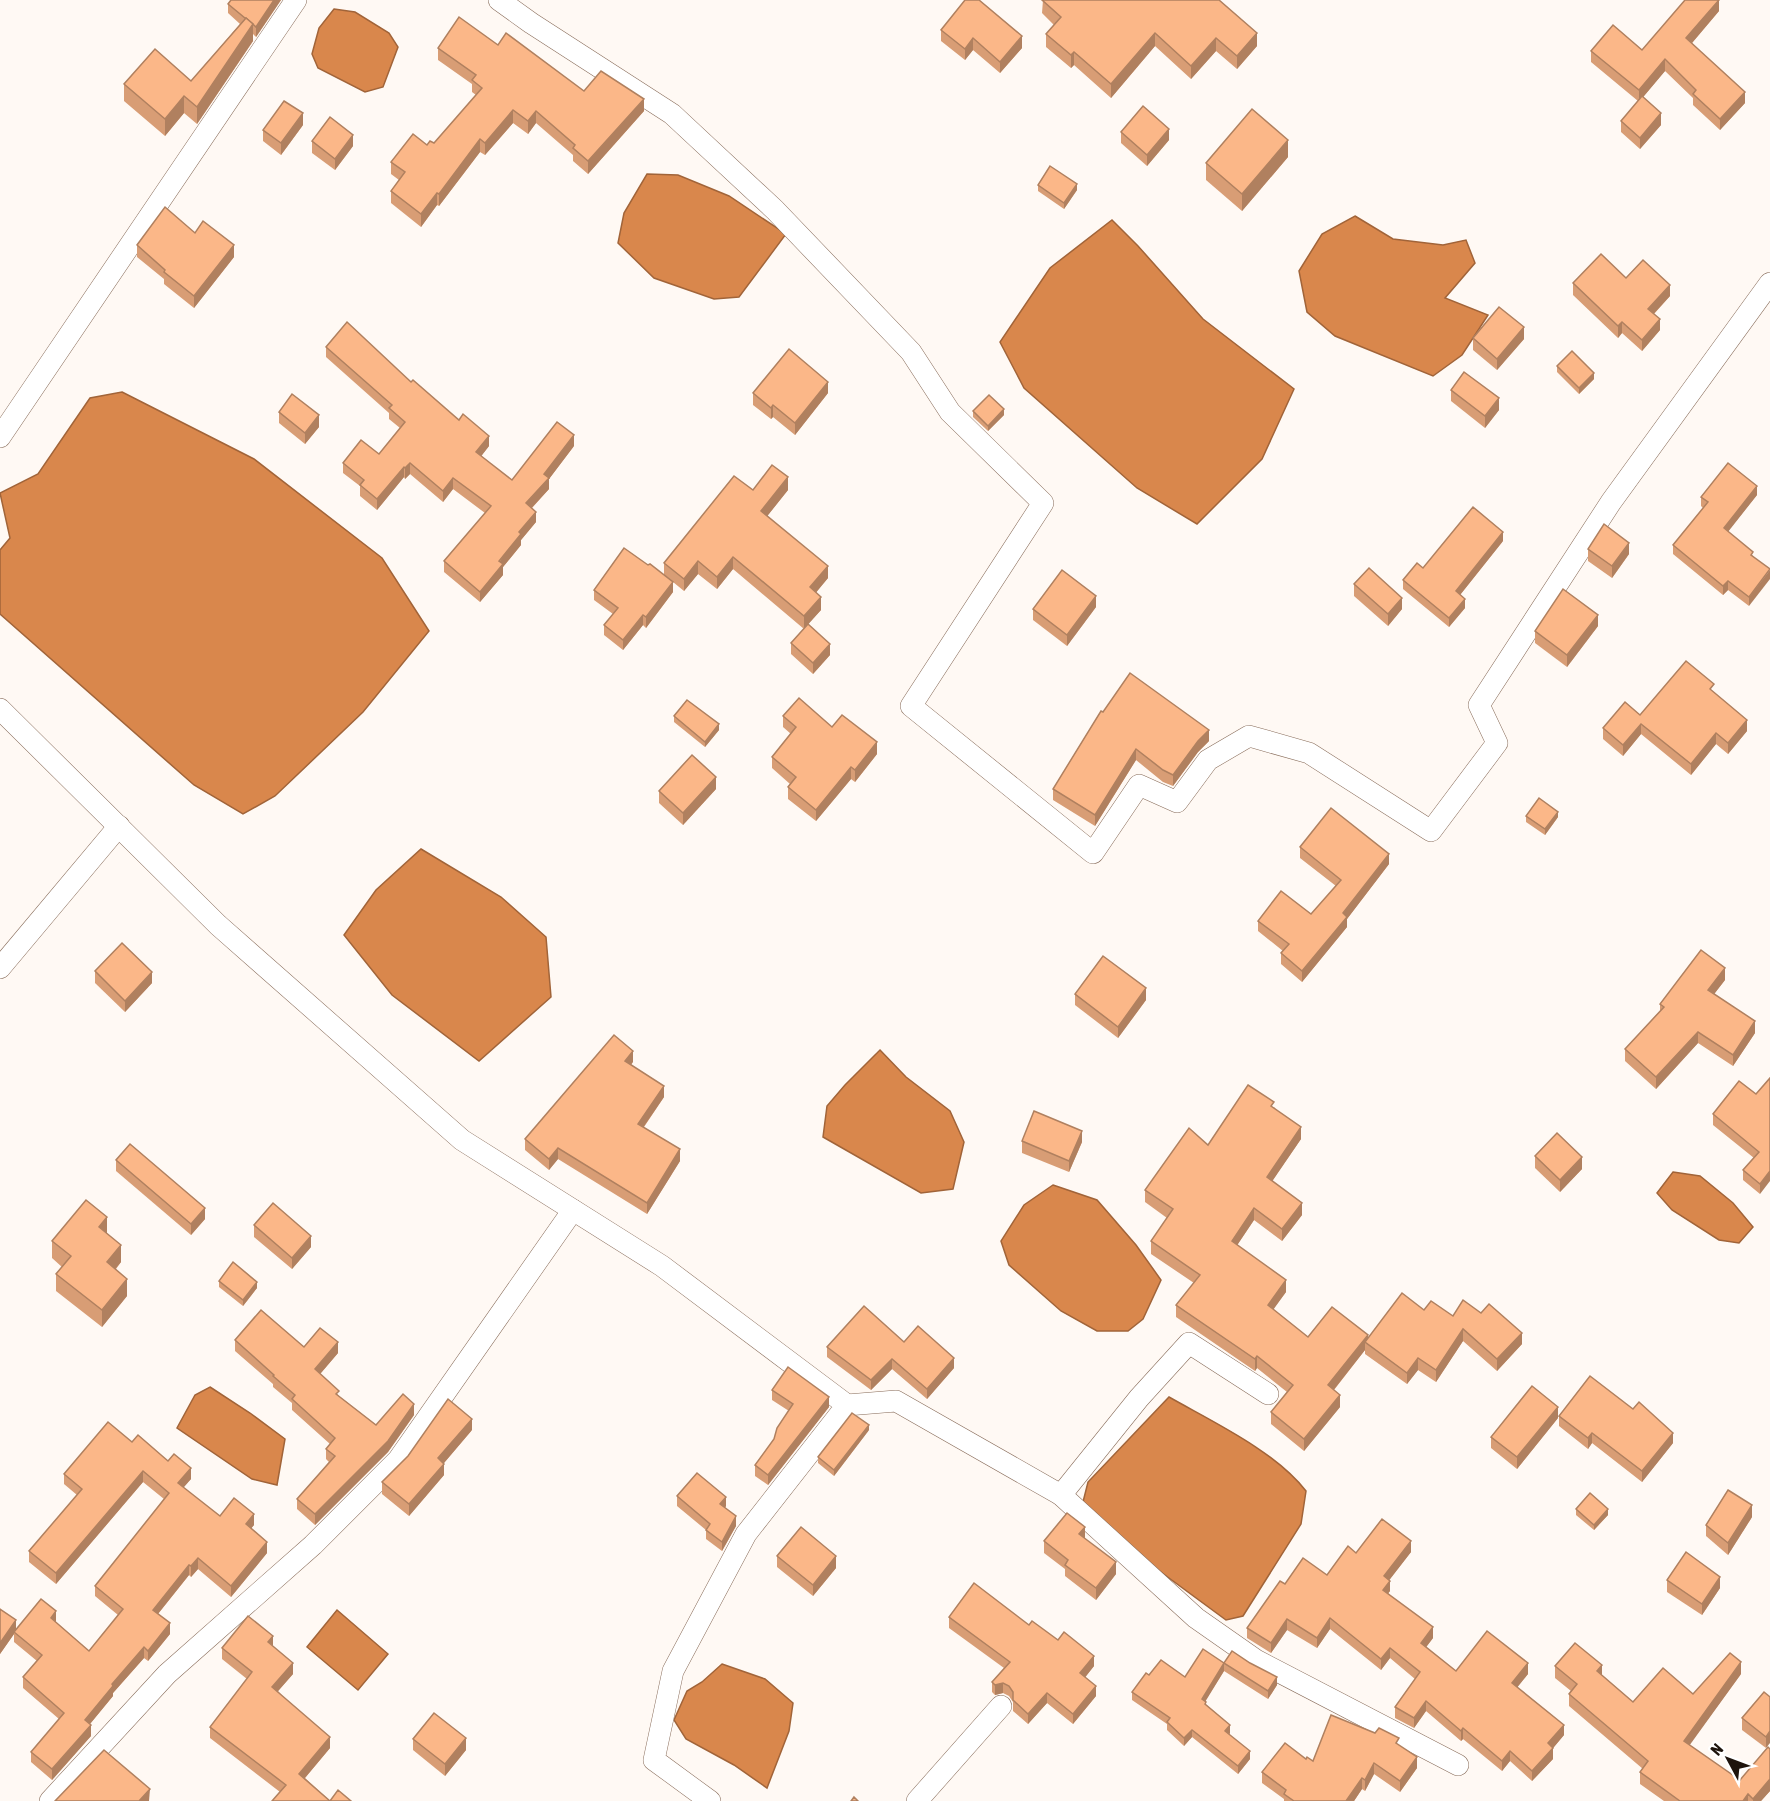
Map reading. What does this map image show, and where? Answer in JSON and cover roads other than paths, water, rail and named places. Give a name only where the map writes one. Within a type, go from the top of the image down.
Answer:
[{"type":"street","points":[[0,437],[296,0]]},
{"type":"street","points":[[499,0],[672,114],[775,210],[911,352],[950,412],[1044,503],[911,706],[1093,853],[1138,785],[1178,802],[1208,760],[1249,736],[1309,753],[1431,831],[1497,743],[1479,705],[1611,502],[1770,283]]},
{"type":"street","points":[[0,709],[218,925],[462,1140],[662,1266],[847,1405],[896,1401],[1061,1495],[1196,1618],[1256,1660],[1458,1765]]},
{"type":"street","points":[[0,968],[119,826]]},
{"type":"street","points":[[50,1801],[167,1674],[313,1545],[398,1460],[573,1210]]},
{"type":"street","points":[[1061,1495],[1139,1398],[1189,1343],[1268,1394]]},
{"type":"street","points":[[710,1801],[654,1760],[673,1671],[746,1534],[847,1405]]},
{"type":"street","points":[[917,1801],[1001,1706]]}]
